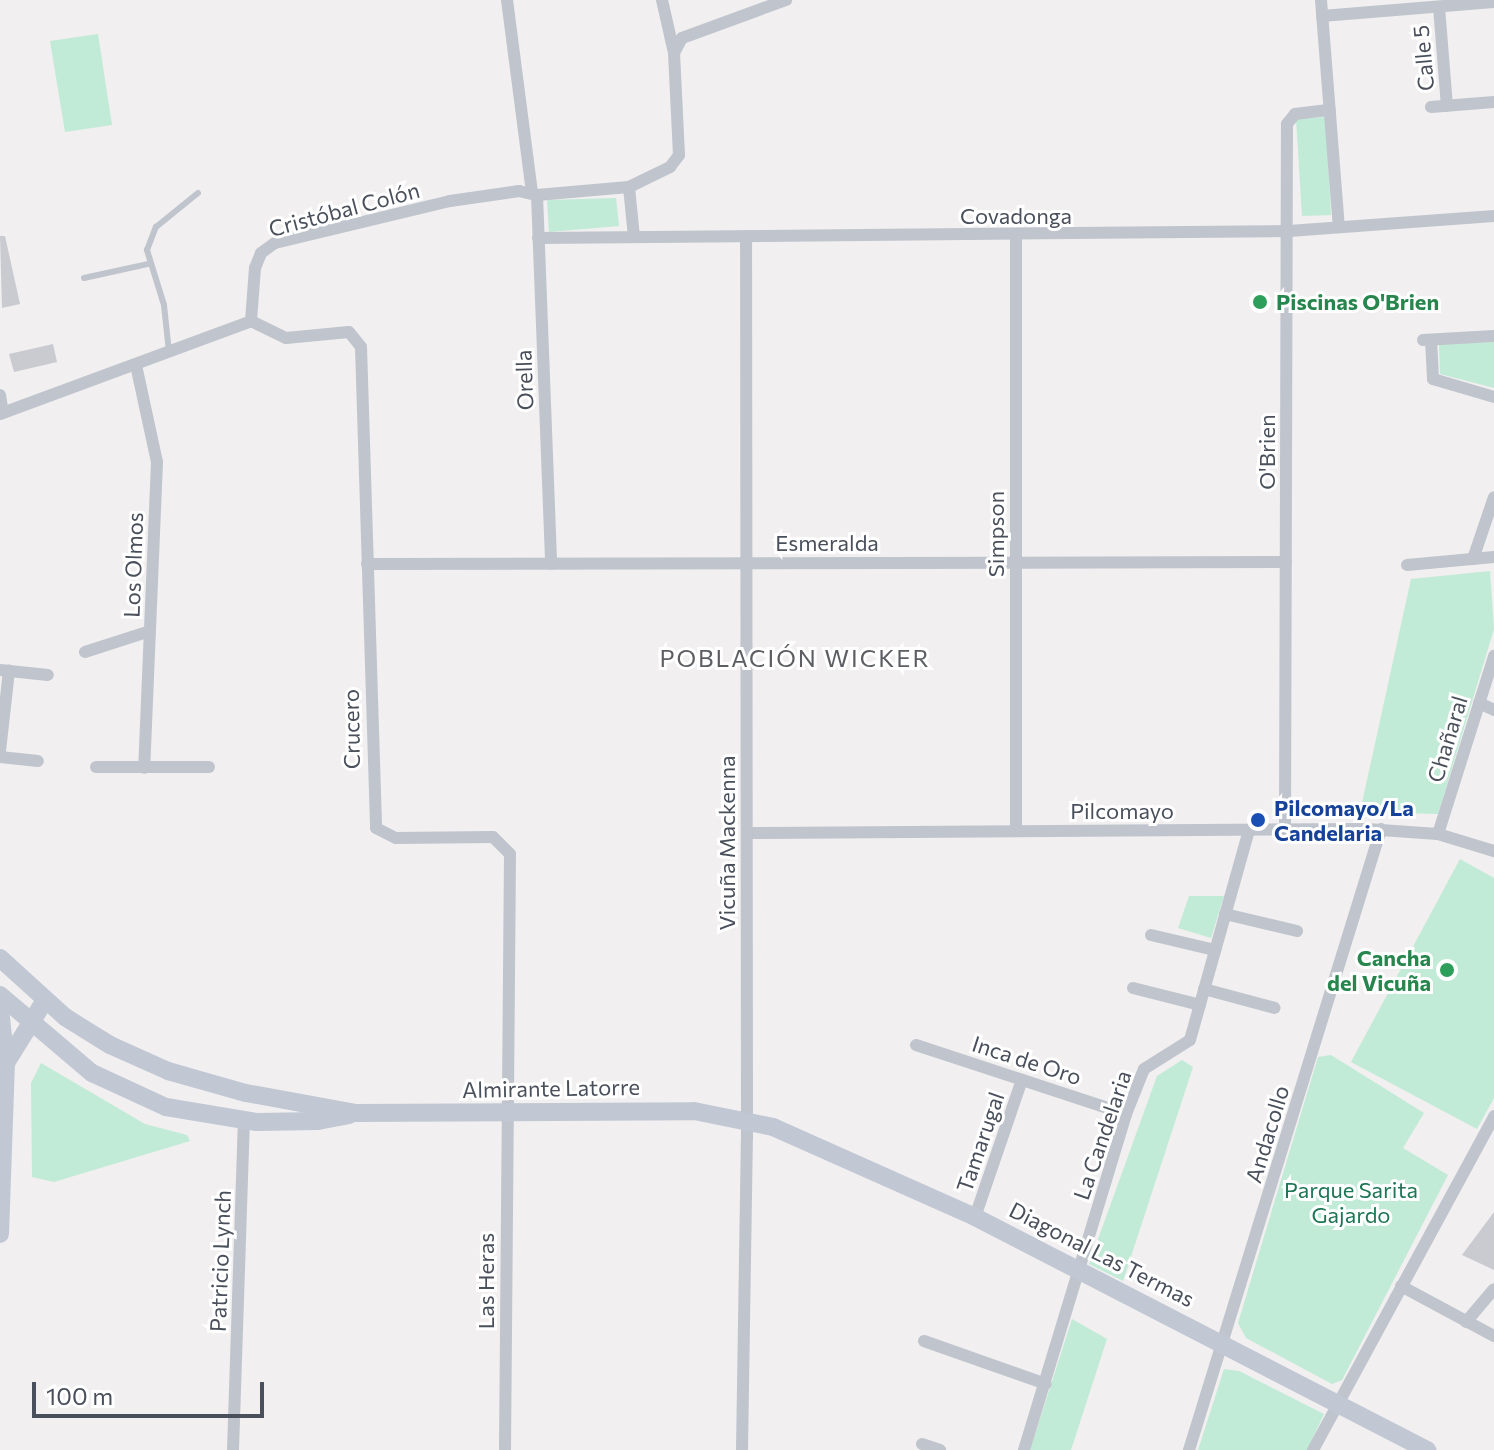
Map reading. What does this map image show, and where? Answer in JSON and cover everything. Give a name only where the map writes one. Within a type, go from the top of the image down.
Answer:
[{"type":"main road","name":"Almirante Latorre","points":[[0,958],[45,1000],[110,1045],[168,1071],[246,1093],[356,1113],[694,1111],[747,1119]]},
{"type":"main road","name":"Almirante Latorre","points":[[0,995],[29,1024],[92,1073],[136,1095],[189,1112],[244,1121],[318,1121],[356,1113]]},
{"type":"main road","points":[[6,1063],[45,1000]]},
{"type":"main road","points":[[0,1009],[6,1063],[0,1234]]},
{"type":"main road","name":"Diagonal Las Termas","points":[[747,1119],[810,1140],[975,1217],[1339,1401],[1427,1450]]},
{"type":"street","name":"Orella","points":[[507,0],[538,238],[551,564]]},
{"type":"street","points":[[662,0],[674,53]]},
{"type":"street","points":[[674,53],[682,38],[786,0]]},
{"type":"street","points":[[1321,0],[1339,227]]},
{"type":"street","points":[[1322,16],[1494,2]]},
{"type":"street","name":"Calle 5","points":[[1444,4],[1447,106]]},
{"type":"street","name":"Cristóbal Colón","points":[[251,321],[255,268],[261,253],[275,243],[450,201],[629,187],[670,167],[679,155],[674,53]]},
{"type":"street","points":[[1431,107],[1494,102]]},
{"type":"street","name":"O'Brien","points":[[1285,829],[1288,117],[1330,110]]},
{"type":"street","points":[[629,187],[634,237]]},
{"type":"street","name":"Covadonga","points":[[538,238],[1016,236],[1289,231],[1494,216]]},
{"type":"street","name":"Vicuña Mackenna","points":[[742,1450],[747,1119],[746,236]]},
{"type":"street","name":"Simpson","points":[[1016,236],[1016,831]]},
{"type":"street","points":[[0,395],[2,413],[251,321]]},
{"type":"street","name":"Crucero","points":[[251,321],[286,338],[340,331],[359,341],[376,828],[396,838],[493,837],[510,854],[508,1113]]},
{"type":"street","points":[[1494,336],[1427,340],[1433,379],[1494,397]]},
{"type":"street","name":"Los Olmos","points":[[136,365],[157,462],[144,768]]},
{"type":"street","points":[[1473,559],[1494,497]]},
{"type":"street","points":[[1407,565],[1494,557]]},
{"type":"street","name":"Esmeralda","points":[[367,564],[1286,562]]},
{"type":"street","points":[[85,652],[150,631]]},
{"type":"street","name":"Chañaral","points":[[1438,834],[1494,656]]},
{"type":"street","points":[[0,751],[4,671],[48,675]]},
{"type":"street","points":[[1479,703],[1494,710]]},
{"type":"street","points":[[0,757],[38,761]]},
{"type":"street","points":[[96,767],[209,767]]},
{"type":"street","name":"Pilcomayo","points":[[747,833],[1381,829],[1438,834],[1494,851]]},
{"type":"street","name":"Andacollo","points":[[1189,1450],[1381,829]]},
{"type":"street","points":[[1133,988],[1200,1005],[1249,830]]},
{"type":"street","points":[[1225,914],[1297,931]]},
{"type":"street","points":[[1151,935],[1215,950]]},
{"type":"street","points":[[1204,989],[1275,1008]]},
{"type":"street","name":"La Candelaria","points":[[1024,1450],[1126,1114],[1144,1069],[1190,1040],[1200,1005]]},
{"type":"street","name":"Inca de Oro","points":[[916,1045],[1126,1114]]},
{"type":"street","name":"Tamarugal","points":[[975,1217],[1022,1080]]},
{"type":"street","name":"Las Heras","points":[[505,1450],[508,1113]]},
{"type":"street","points":[[1313,1450],[1494,1118]]},
{"type":"street","name":"Patricio Lynch","points":[[233,1450],[244,1121]]},
{"type":"street","points":[[1401,1286],[1494,1336]]},
{"type":"street","points":[[1466,1322],[1494,1289]]},
{"type":"street","points":[[924,1341],[1046,1384]]},
{"type":"street","points":[[922,1444],[940,1450]]},
{"type":"lane","points":[[169,352],[164,305],[148,264],[156,227],[198,193]]},
{"type":"lane","points":[[84,278],[148,264]]},
{"type":"green space","points":[[98,34],[112,125],[65,132],[50,41]]},
{"type":"green space","points":[[1326,117],[1331,215],[1302,216],[1296,119]]},
{"type":"green space","points":[[616,198],[619,226],[549,232],[547,200]]},
{"type":"green space","points":[[1494,342],[1494,388],[1440,374],[1439,344]]},
{"type":"green space","points":[[1490,571],[1494,629],[1438,814],[1360,812],[1411,579]]},
{"type":"green space","name":"Cancha del Vicuña","points":[[1460,859],[1494,878],[1494,1098],[1477,1129],[1351,1062]]},
{"type":"green space","points":[[1189,896],[1224,896],[1211,938],[1178,928]]},
{"type":"green space","name":"Parque Sarita Gajardo","points":[[1331,1055],[1424,1113],[1403,1148],[1448,1175],[1342,1380],[1332,1384],[1246,1338],[1238,1323],[1318,1057]]},
{"type":"green space","points":[[1182,1060],[1193,1067],[1123,1281],[1089,1264],[1157,1076]]},
{"type":"green space","points":[[41,1063],[145,1124],[187,1135],[190,1141],[54,1182],[32,1177],[31,1083]]},
{"type":"green space","points":[[1072,1319],[1107,1339],[1071,1450],[1030,1450]]},
{"type":"green space","points":[[1224,1369],[1239,1371],[1324,1414],[1307,1450],[1198,1450]]},
{"type":"building","points":[[0,236],[5,236],[20,304],[2,308]]},
{"type":"building","points":[[53,344],[57,362],[14,372],[9,354]]},
{"type":"building","points":[[1494,1212],[1494,1270],[1462,1255]]},
{"type":"place","name":"Piscinas O'Brien","points":[[1260,302]]},
{"type":"place","name":"Pilcomayo/La Candelaria","points":[[1258,820]]},
{"type":"place","name":"Cancha del Vicuña","points":[[1447,970]]},
{"type":"district","name":"POBLACIÓN WICKER","points":[[795,658]]}]
